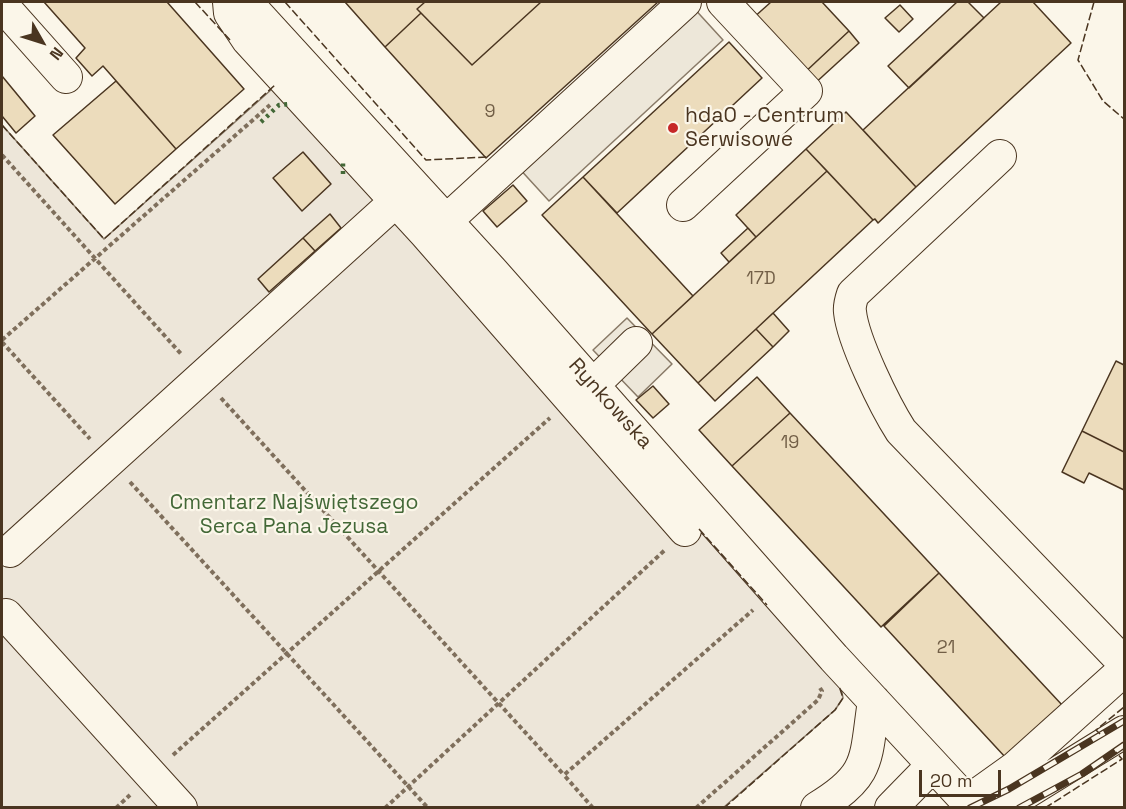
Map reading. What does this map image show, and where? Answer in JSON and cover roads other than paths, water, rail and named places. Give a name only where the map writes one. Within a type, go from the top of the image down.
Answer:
[{"type":"street","points":[[229,2],[230,13],[248,40],[396,201],[582,392],[686,530]]},
{"type":"street","name":"Rynkowska","points":[[246,2],[446,221],[582,392],[970,805]]},
{"type":"street","points":[[446,221],[686,2]]},
{"type":"street","points":[[683,205],[806,91],[723,2]]},
{"type":"street","points":[[2,5],[66,77]]},
{"type":"street","points":[[1000,156],[853,294],[849,309],[852,325],[888,411],[901,431],[1125,663]]},
{"type":"street","points":[[10,551],[396,201]]},
{"type":"street","points":[[582,392],[636,344]]},
{"type":"street","points":[[6,615],[181,807]]},
{"type":"street","points":[[970,805],[1125,670]]},
{"type":"street","points":[[817,807],[840,794],[859,775],[866,758],[874,701]]},
{"type":"street","points":[[1001,807],[1125,732]]},
{"type":"street","points":[[891,807],[933,765]]},
{"type":"railway","points":[[970,808],[1009,789],[1124,721]]},
{"type":"railway","points":[[1019,808],[1082,774],[1124,745]]},
{"type":"place","name":"hda0 - Centrum Serwisowe","points":[[673,128]]},
{"type":"park label","name":"Cmentarz Najświętszego Serca Pana Jezusa","points":[[294,515]]}]
